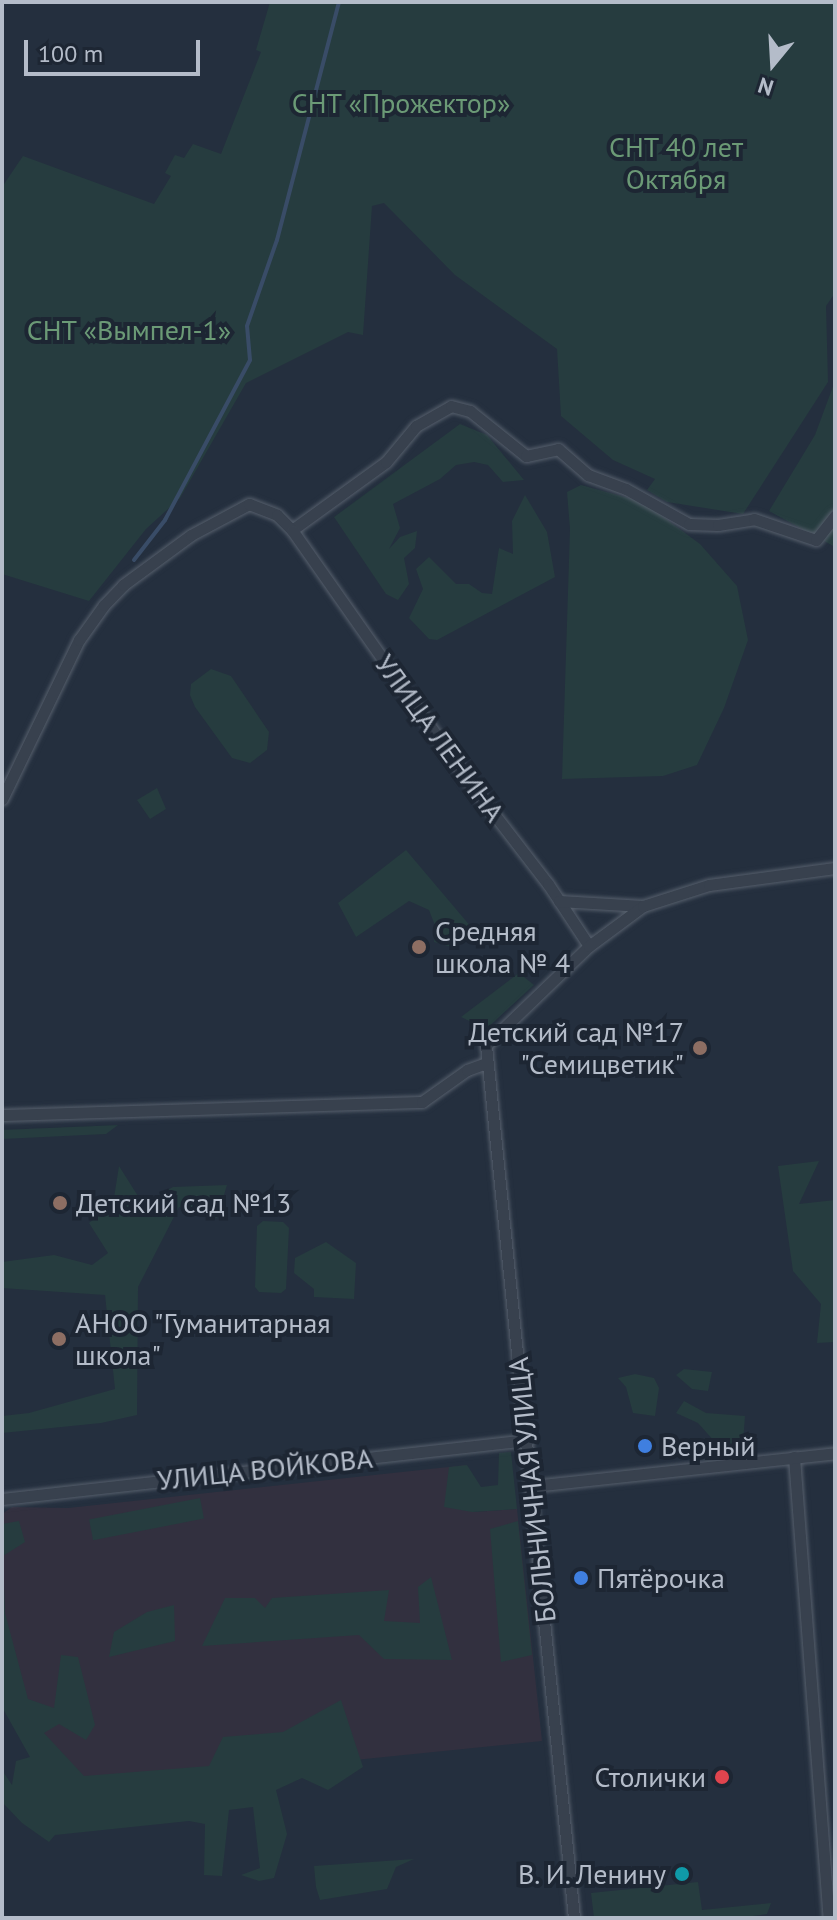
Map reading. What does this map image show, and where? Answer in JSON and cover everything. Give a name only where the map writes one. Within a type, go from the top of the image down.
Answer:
[{"type":"street","points":[[2,799],[79,640],[123,585],[191,535],[249,504],[277,515],[292,530],[386,462],[416,426],[451,406],[470,411],[526,456],[558,449],[588,475],[626,489],[689,524],[718,525],[754,519],[816,540],[835,516]]},
{"type":"street","name":"УЛИЦА ЛЕНИНА","points":[[292,530],[589,946]]},
{"type":"street","points":[[2,1115],[422,1102],[467,1070],[486,1063],[486,1045],[589,946],[643,906],[709,885],[835,868]]},
{"type":"street","points":[[559,901],[643,906]]},
{"type":"street","name":"БОЛЬНИЧНАЯ УЛИЦА","points":[[486,1063],[533,1486],[574,1918]]},
{"type":"street","name":"УЛИЦА ВОЙКОВА","points":[[2,1499],[528,1440]]},
{"type":"street","points":[[533,1486],[835,1453]]},
{"type":"street","points":[[794,1457],[829,1918]]},
{"type":"shaded area","points":[[467,1465],[472,1512],[517,1509],[542,1741],[61,1790],[2,1662],[2,1514],[12,1507],[68,1508]]},
{"type":"green space","points":[[270,2],[835,2],[835,293],[826,306],[828,382],[743,514],[667,502],[647,490],[655,479],[613,460],[561,416],[557,349],[455,275],[384,203],[372,206],[363,335],[348,332],[246,383],[180,498],[146,529],[89,601],[2,574],[2,187],[23,156],[154,204],[171,176],[165,173],[175,155],[184,158],[193,144],[221,154],[261,52],[256,50]]},
{"type":"green space","points":[[835,381],[835,547],[769,511],[815,435]]},
{"type":"green space","points":[[460,424],[487,435],[524,480],[503,482],[488,465],[474,462],[456,465],[440,479],[393,504],[400,528],[389,549],[400,537],[417,531],[415,548],[404,558],[409,584],[398,600],[386,594],[334,517]]},
{"type":"green space","points":[[581,485],[643,502],[700,544],[737,586],[748,640],[724,708],[697,765],[663,776],[562,779],[570,529],[567,492]]},
{"type":"green space","points":[[525,495],[547,532],[555,577],[437,640],[429,639],[409,618],[423,589],[416,569],[429,557],[456,584],[469,584],[482,593],[492,594],[499,548],[513,554],[512,521]]},
{"type":"green space","points":[[211,669],[231,676],[269,732],[267,750],[250,763],[232,758],[195,707],[190,695],[191,684]]},
{"type":"green space","points":[[157,788],[166,809],[150,819],[137,800]]},
{"type":"green space","points":[[406,850],[472,928],[455,948],[434,942],[436,928],[429,910],[409,901],[356,937],[338,903]]},
{"type":"green space","points":[[519,973],[534,985],[486,1029],[461,1017]]},
{"type":"green space","points":[[118,1125],[106,1134],[2,1139],[2,1130]]},
{"type":"green space","points":[[819,1161],[799,1204],[835,1200],[835,1342],[817,1343],[821,1304],[793,1271],[778,1166]]},
{"type":"green space","points":[[119,1166],[143,1204],[173,1187],[227,1185],[217,1218],[179,1207],[138,1287],[137,1415],[101,1423],[2,1433],[2,1416],[29,1413],[115,1389],[105,1295],[2,1288],[2,1262],[54,1255],[92,1265],[108,1253],[89,1223],[113,1204]]},
{"type":"green space","points":[[263,1221],[283,1222],[289,1228],[286,1289],[281,1293],[259,1292],[255,1287],[257,1226]]},
{"type":"green space","points":[[326,1242],[356,1263],[354,1299],[314,1297],[314,1289],[294,1273],[295,1258]]},
{"type":"green space","points":[[684,1369],[712,1372],[708,1391],[692,1389],[676,1375]]},
{"type":"green space","points":[[635,1374],[654,1378],[659,1388],[655,1416],[633,1413],[626,1387],[618,1378]]},
{"type":"green space","points":[[684,1401],[706,1413],[745,1416],[742,1455],[720,1457],[715,1442],[698,1423],[676,1413]]},
{"type":"green space","points":[[511,1452],[517,1509],[472,1512],[444,1507],[449,1467],[467,1465],[481,1487],[498,1485],[499,1453]]},
{"type":"green space","points":[[200,1498],[204,1519],[93,1540],[89,1520]]},
{"type":"green space","points":[[19,1521],[25,1542],[3,1556],[5,1613],[28,1699],[54,1708],[61,1655],[78,1657],[95,1725],[86,1740],[59,1724],[44,1733],[84,1776],[209,1766],[223,1737],[283,1732],[341,1700],[363,1767],[328,1790],[302,1778],[276,1790],[287,1834],[274,1878],[259,1881],[241,1875],[260,1868],[253,1807],[229,1810],[222,1876],[204,1875],[205,1824],[189,1821],[55,1835],[49,1842],[22,1823],[2,1802],[2,1770],[12,1785],[16,1761],[30,1757],[2,1707],[2,1524]]},
{"type":"green space","points":[[518,1521],[532,1655],[501,1662],[490,1529]]},
{"type":"green space","points":[[431,1577],[452,1660],[384,1659],[359,1635],[202,1646],[225,1598],[255,1598],[265,1608],[272,1598],[389,1590],[384,1621],[420,1623],[418,1587]]},
{"type":"green space","points":[[174,1605],[175,1641],[109,1657],[114,1632],[147,1612]]},
{"type":"green space","points":[[414,1859],[396,1867],[387,1889],[320,1900],[314,1866]]},
{"type":"green space","points":[[698,1882],[702,1910],[771,1903],[767,1914],[738,1918],[594,1918],[591,1893]]},
{"type":"waterway","points":[[134,560],[165,520],[250,360],[247,326],[277,240],[339,2]]},
{"type":"place","name":"Средняя школа № 4","points":[[419,947]]},
{"type":"place","name":"Детский сад №17 \"Семицветик\"","points":[[700,1048]]},
{"type":"place","name":"Детский сад №13","points":[[60,1203]]},
{"type":"place","name":"АНОО \"Гуманитарная школа\"","points":[[59,1339]]},
{"type":"place","name":"Верный","points":[[645,1446]]},
{"type":"place","name":"Пятёрочка","points":[[581,1578]]},
{"type":"place","name":"Столички","points":[[722,1777]]},
{"type":"place","name":"В. И. Ленину","points":[[682,1874]]},
{"type":"park label","name":"СНТ «Прожектор»","points":[[401,103]]},
{"type":"park label","name":"СНТ 40 лет Октября","points":[[676,163]]},
{"type":"park label","name":"СНТ «Вымпел-1»","points":[[129,330]]}]
